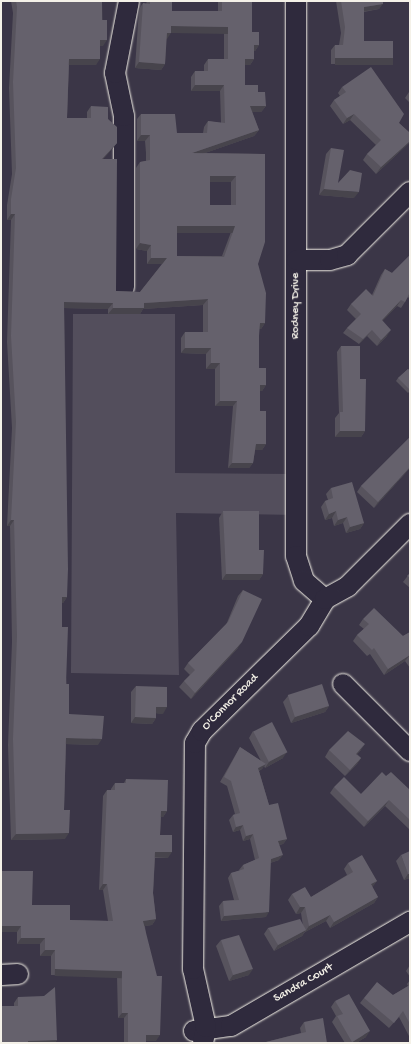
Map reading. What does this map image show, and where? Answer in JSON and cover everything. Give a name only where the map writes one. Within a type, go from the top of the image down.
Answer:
[{"type":"street","points":[[124,287],[124,116],[115,73],[129,1]]},
{"type":"street","name":"Rodney Drive","points":[[296,1],[297,564],[304,581],[325,599]]},
{"type":"street","points":[[297,260],[330,260],[347,255],[410,192]]},
{"type":"street","name":"O'Connor Road","points":[[199,1037],[187,999],[193,969],[195,743],[202,731],[309,626],[325,599],[348,586],[410,524]]},
{"type":"street","points":[[343,684],[410,751]]},
{"type":"street","name":"Sandra Court","points":[[199,1037],[238,1022],[410,922]]},
{"type":"shaded area","points":[[73,314],[175,314],[175,473],[297,474],[297,515],[176,513],[179,675],[71,673]]},
{"type":"building","points":[[16,1],[102,1],[102,20],[107,20],[107,40],[100,40],[100,59],[69,59],[67,118],[91,118],[91,106],[108,107],[108,119],[117,127],[117,143],[102,159],[117,159],[116,291],[140,292],[167,258],[151,258],[151,245],[140,243],[140,162],[150,160],[150,135],[141,135],[141,114],[175,114],[177,133],[207,133],[208,121],[225,123],[224,85],[195,85],[195,71],[208,71],[208,59],[228,59],[228,27],[171,26],[171,33],[167,33],[165,64],[139,62],[143,3],[150,4],[150,1],[172,1],[172,11],[222,11],[222,1],[252,1],[252,32],[259,32],[259,45],[254,45],[254,59],[245,59],[245,85],[258,85],[258,92],[265,92],[266,106],[250,106],[259,130],[192,153],[265,154],[265,242],[258,264],[266,293],[265,323],[260,323],[259,368],[266,368],[266,385],[260,385],[260,411],[266,411],[266,444],[256,444],[253,463],[232,463],[237,401],[220,401],[220,363],[211,363],[211,348],[185,348],[185,332],[208,332],[208,299],[144,303],[144,308],[113,308],[113,303],[64,302],[68,569],[67,597],[62,597],[62,627],[68,627],[66,684],[69,684],[69,714],[104,716],[102,739],[66,738],[64,810],[70,810],[69,833],[16,834],[13,739],[17,636],[14,520],[11,520],[16,422],[11,336],[15,214],[11,214],[11,199],[16,168],[13,82],[17,7]],"holes":[[[210,176],[236,176],[236,205],[210,205]],[[177,226],[235,226],[224,257],[177,256]]]},
{"type":"building","points":[[341,1],[383,1],[383,4],[364,7],[364,41],[393,41],[393,58],[335,58],[335,45],[343,45],[345,27]]},
{"type":"building","points":[[371,67],[404,114],[399,123],[410,133],[410,141],[381,167],[367,154],[381,140],[354,114],[347,118],[334,100],[346,92],[342,87]]},
{"type":"building","points":[[331,148],[344,150],[338,183],[350,170],[362,173],[359,192],[324,189]]},
{"type":"building","points":[[410,255],[410,292],[405,302],[401,300],[382,320],[391,330],[381,340],[372,330],[363,339],[347,328],[361,314],[351,304],[366,289],[373,296],[385,269],[392,273]]},
{"type":"building","points":[[341,346],[360,346],[360,379],[366,379],[365,431],[340,431],[340,412],[343,412]]},
{"type":"building","points":[[408,369],[410,370],[410,390],[398,378]]},
{"type":"building","points":[[410,437],[410,467],[378,502],[361,486]]},
{"type":"building","points":[[352,482],[364,523],[350,527],[347,517],[338,520],[336,511],[329,514],[325,501],[333,498],[331,488]]},
{"type":"building","points":[[223,511],[259,511],[259,550],[264,550],[263,574],[226,574]]},
{"type":"building","points":[[243,590],[262,599],[242,642],[195,693],[184,681],[195,670],[188,663],[228,622]]},
{"type":"building","points":[[374,608],[403,636],[410,632],[410,655],[388,669],[374,648],[372,650],[357,635],[369,624],[363,619]]},
{"type":"building","points":[[322,684],[329,706],[295,717],[288,695]]},
{"type":"building","points":[[136,686],[167,687],[167,707],[156,707],[156,718],[135,717]]},
{"type":"building","points":[[272,722],[287,752],[269,762],[253,732]]},
{"type":"building","points":[[348,731],[365,744],[356,754],[361,758],[350,770],[329,750]]},
{"type":"building","points":[[240,747],[266,764],[258,768],[269,805],[278,803],[287,839],[278,841],[283,855],[271,859],[269,912],[224,916],[223,901],[239,900],[231,873],[244,869],[243,865],[259,858],[253,834],[246,836],[243,825],[236,827],[233,815],[240,813],[231,781],[224,777]]},
{"type":"building","points":[[382,772],[386,776],[391,772],[410,790],[410,820],[389,800],[368,821],[334,787],[344,777],[361,794]]},
{"type":"building","points":[[126,779],[168,780],[167,811],[161,811],[160,835],[172,835],[172,852],[155,852],[153,893],[156,919],[143,921],[157,976],[162,976],[160,1035],[146,1035],[146,1043],[128,1043],[128,1013],[122,1013],[122,971],[55,969],[55,950],[45,950],[45,938],[21,938],[21,926],[1,926],[1,871],[33,871],[32,905],[70,905],[70,920],[113,921],[107,884],[103,884],[107,790],[115,790],[115,783],[126,783]]},
{"type":"building","points":[[410,851],[410,874],[408,874],[401,855]]},
{"type":"building","points":[[362,855],[377,881],[371,884],[378,897],[334,922],[330,915],[309,926],[305,907],[300,907],[292,894],[305,887],[311,897],[353,872],[348,863]]},
{"type":"building","points":[[300,919],[306,930],[278,945],[268,928]]},
{"type":"building","points":[[239,935],[253,969],[233,975],[221,940]]},
{"type":"building","points":[[377,982],[393,995],[410,985],[410,1024],[403,1011],[394,1023],[364,998]]},
{"type":"building","points":[[55,987],[57,1040],[28,1041],[28,1043],[1,1043],[1,1006],[18,1006],[18,997],[44,996]]},
{"type":"building","points":[[349,994],[370,1031],[352,1042],[337,1016],[343,1014],[335,1001]]},
{"type":"building","points":[[323,1018],[327,1043],[266,1043],[306,1032],[304,1022]]}]
